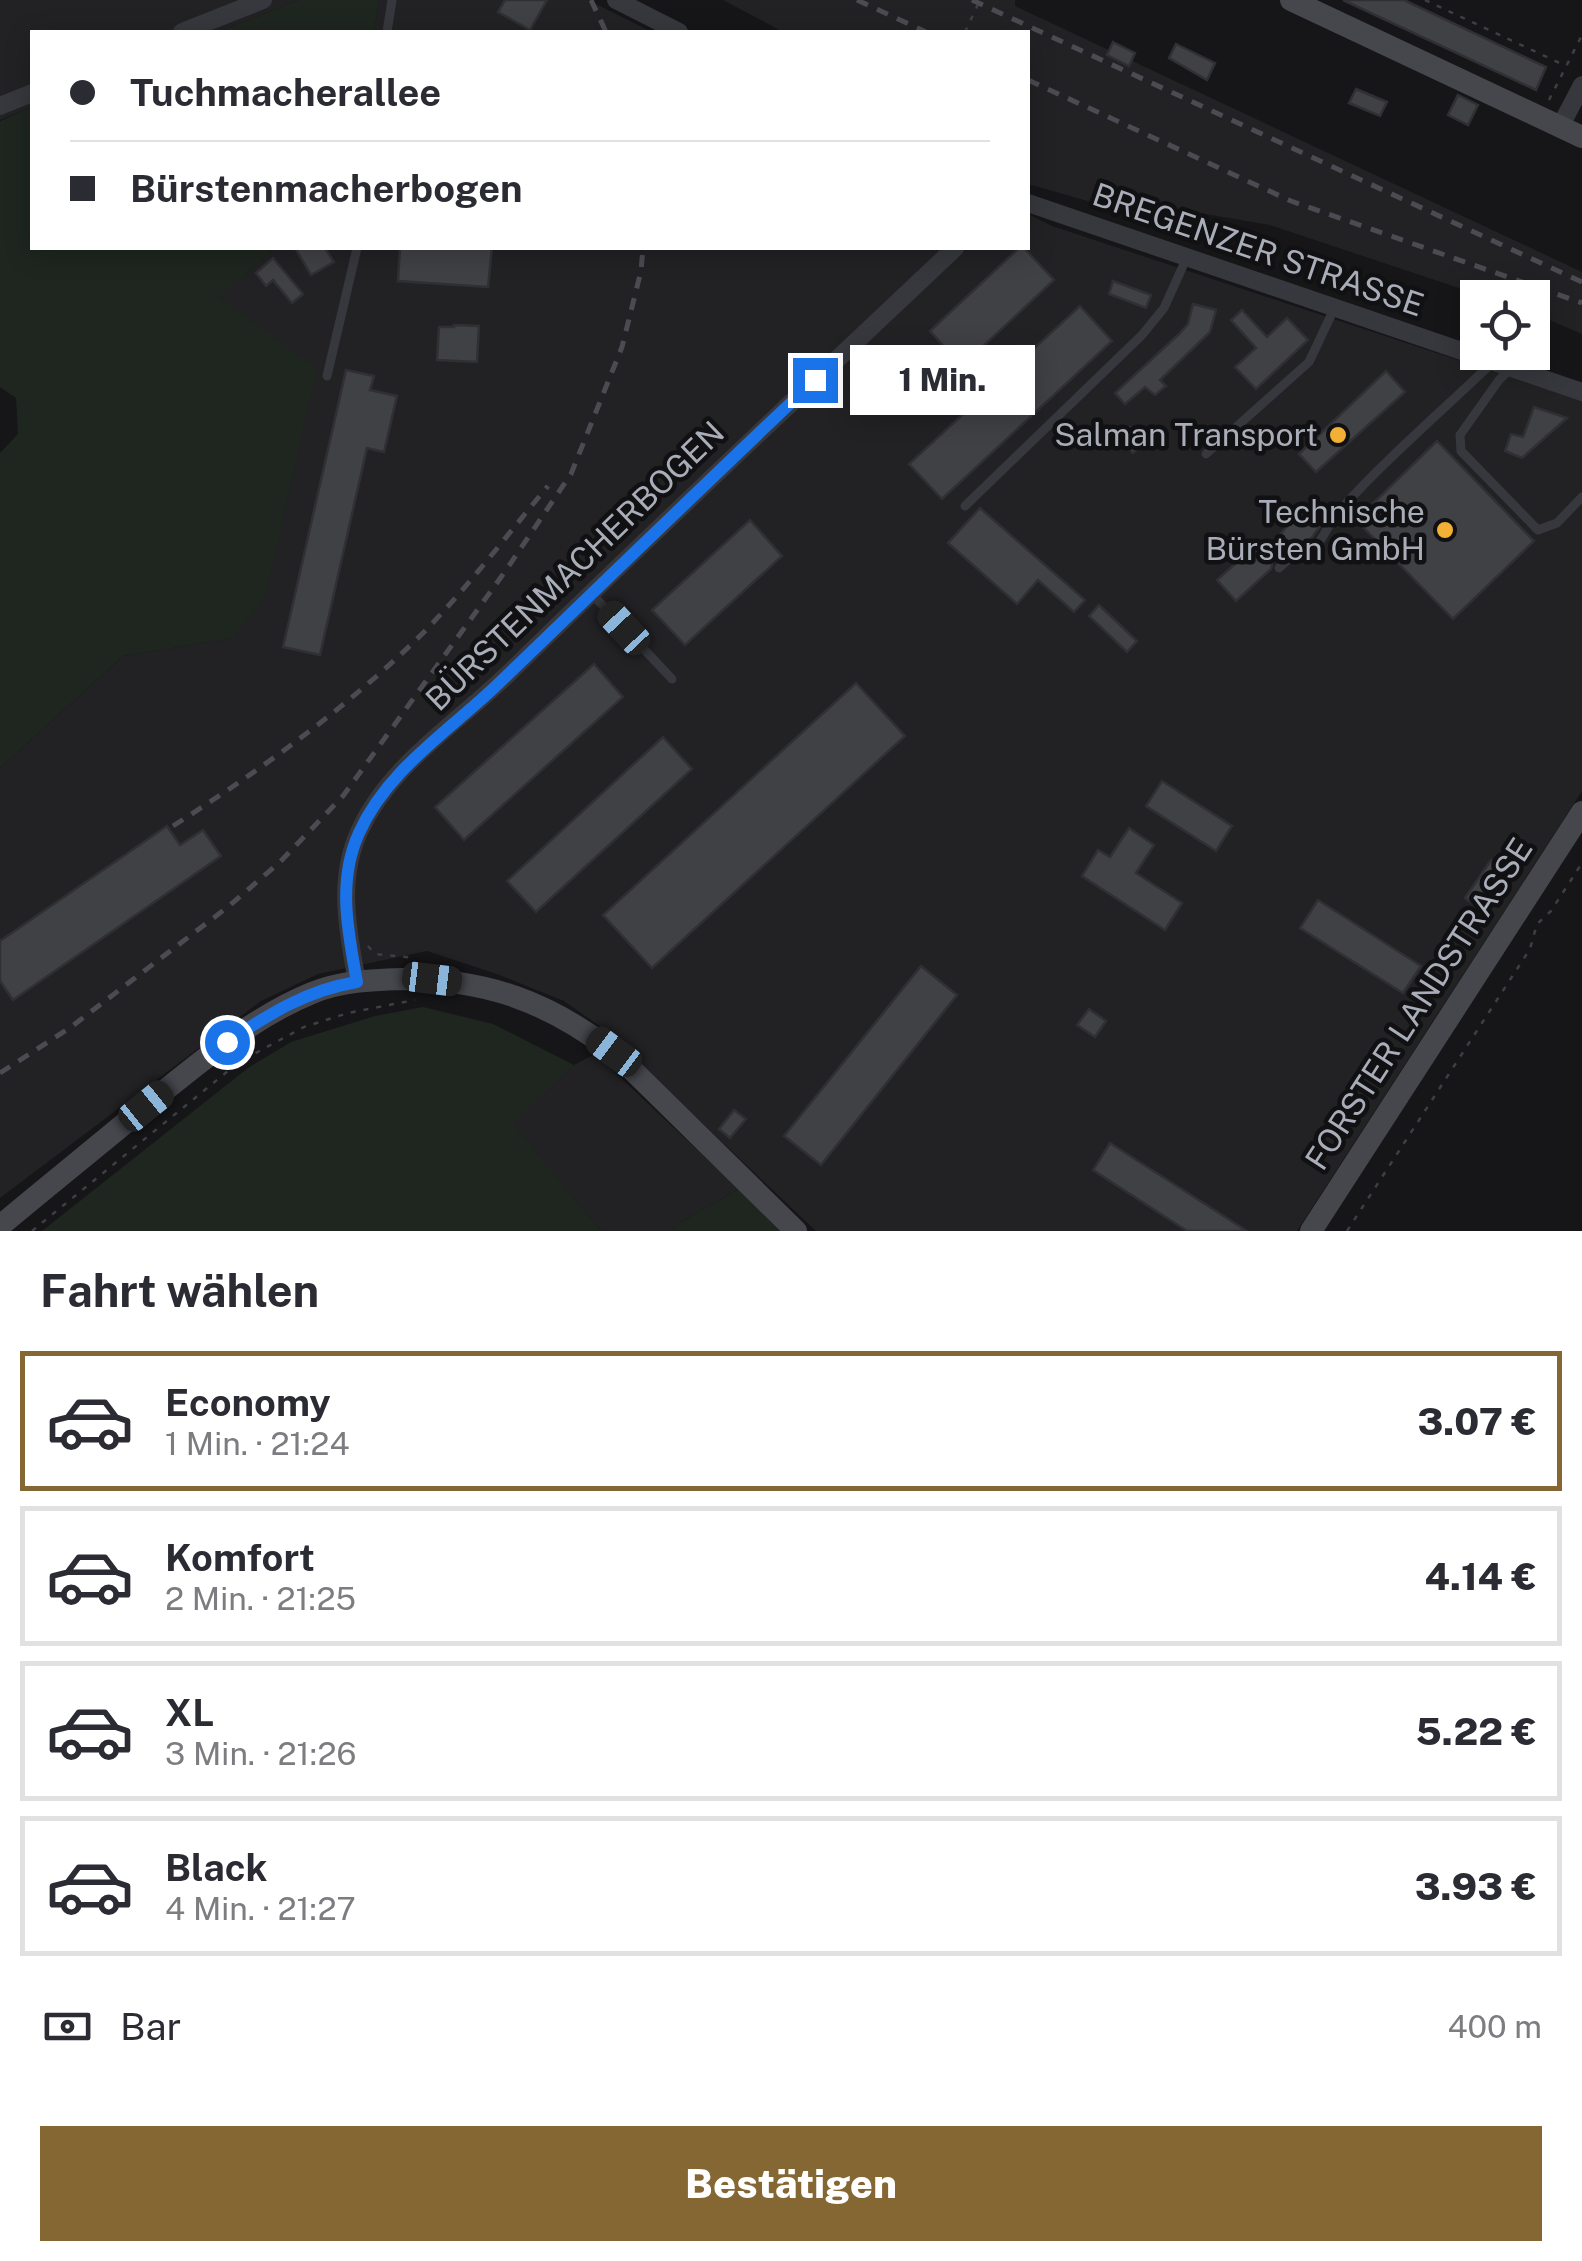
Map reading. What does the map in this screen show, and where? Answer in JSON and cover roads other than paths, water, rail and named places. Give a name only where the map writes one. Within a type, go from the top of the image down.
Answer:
[{"type":"street","points":[[187,30],[263,0]]},
{"type":"street","points":[[616,0],[675,30]]},
{"type":"street","points":[[1290,0],[1571,132],[1582,86]]},
{"type":"street","points":[[0,106],[30,94]]},
{"type":"street","name":"BREGENZER STRASSE","points":[[1030,204],[1460,350]]},
{"type":"street","name":"BÜRSTENMACHERBOGEN","points":[[357,982],[345,900],[349,863],[358,833],[386,784],[495,686],[953,250]]},
{"type":"street","name":"BREGENZER STRASSE","points":[[1518,370],[1582,392]]},
{"type":"street","name":"FORSTER LANDSTRASSE","points":[[1311,1231],[1582,812]]},
{"type":"street","points":[[0,1226],[204,1058],[273,1011],[316,991],[357,982],[416,979],[469,983],[506,991],[586,1031],[614,1052],[796,1231]]},
{"type":"lane","points":[[387,30],[392,0]]},
{"type":"lane","points":[[327,376],[357,250]]},
{"type":"lane","points":[[965,506],[1142,335],[1164,308],[1187,257]]},
{"type":"lane","points":[[1206,454],[1309,362],[1334,308]]},
{"type":"lane","points":[[1279,568],[1292,556],[1306,555],[1317,547],[1338,513],[1497,370]]},
{"type":"lane","points":[[1502,370],[1499,380],[1460,435],[1462,451],[1538,530],[1557,523],[1582,497]]},
{"type":"lane","points":[[591,593],[672,679]]},
{"type":"railway","points":[[591,0],[605,30]]},
{"type":"railway","points":[[857,0],[922,30]]},
{"type":"railway","points":[[972,0],[1582,282]]},
{"type":"railway","points":[[1030,81],[1291,201],[1582,303]]},
{"type":"railway","points":[[0,1073],[71,1027],[229,906],[280,862],[343,796],[571,474],[622,347],[643,250]]},
{"type":"railway","points":[[173,826],[303,736],[394,660],[456,598],[548,486]]},
{"type":"place","name":"Salman Transport","points":[[1338,435]]},
{"type":"place","name":"Technische Bürsten GmbH","points":[[1445,530]]}]
